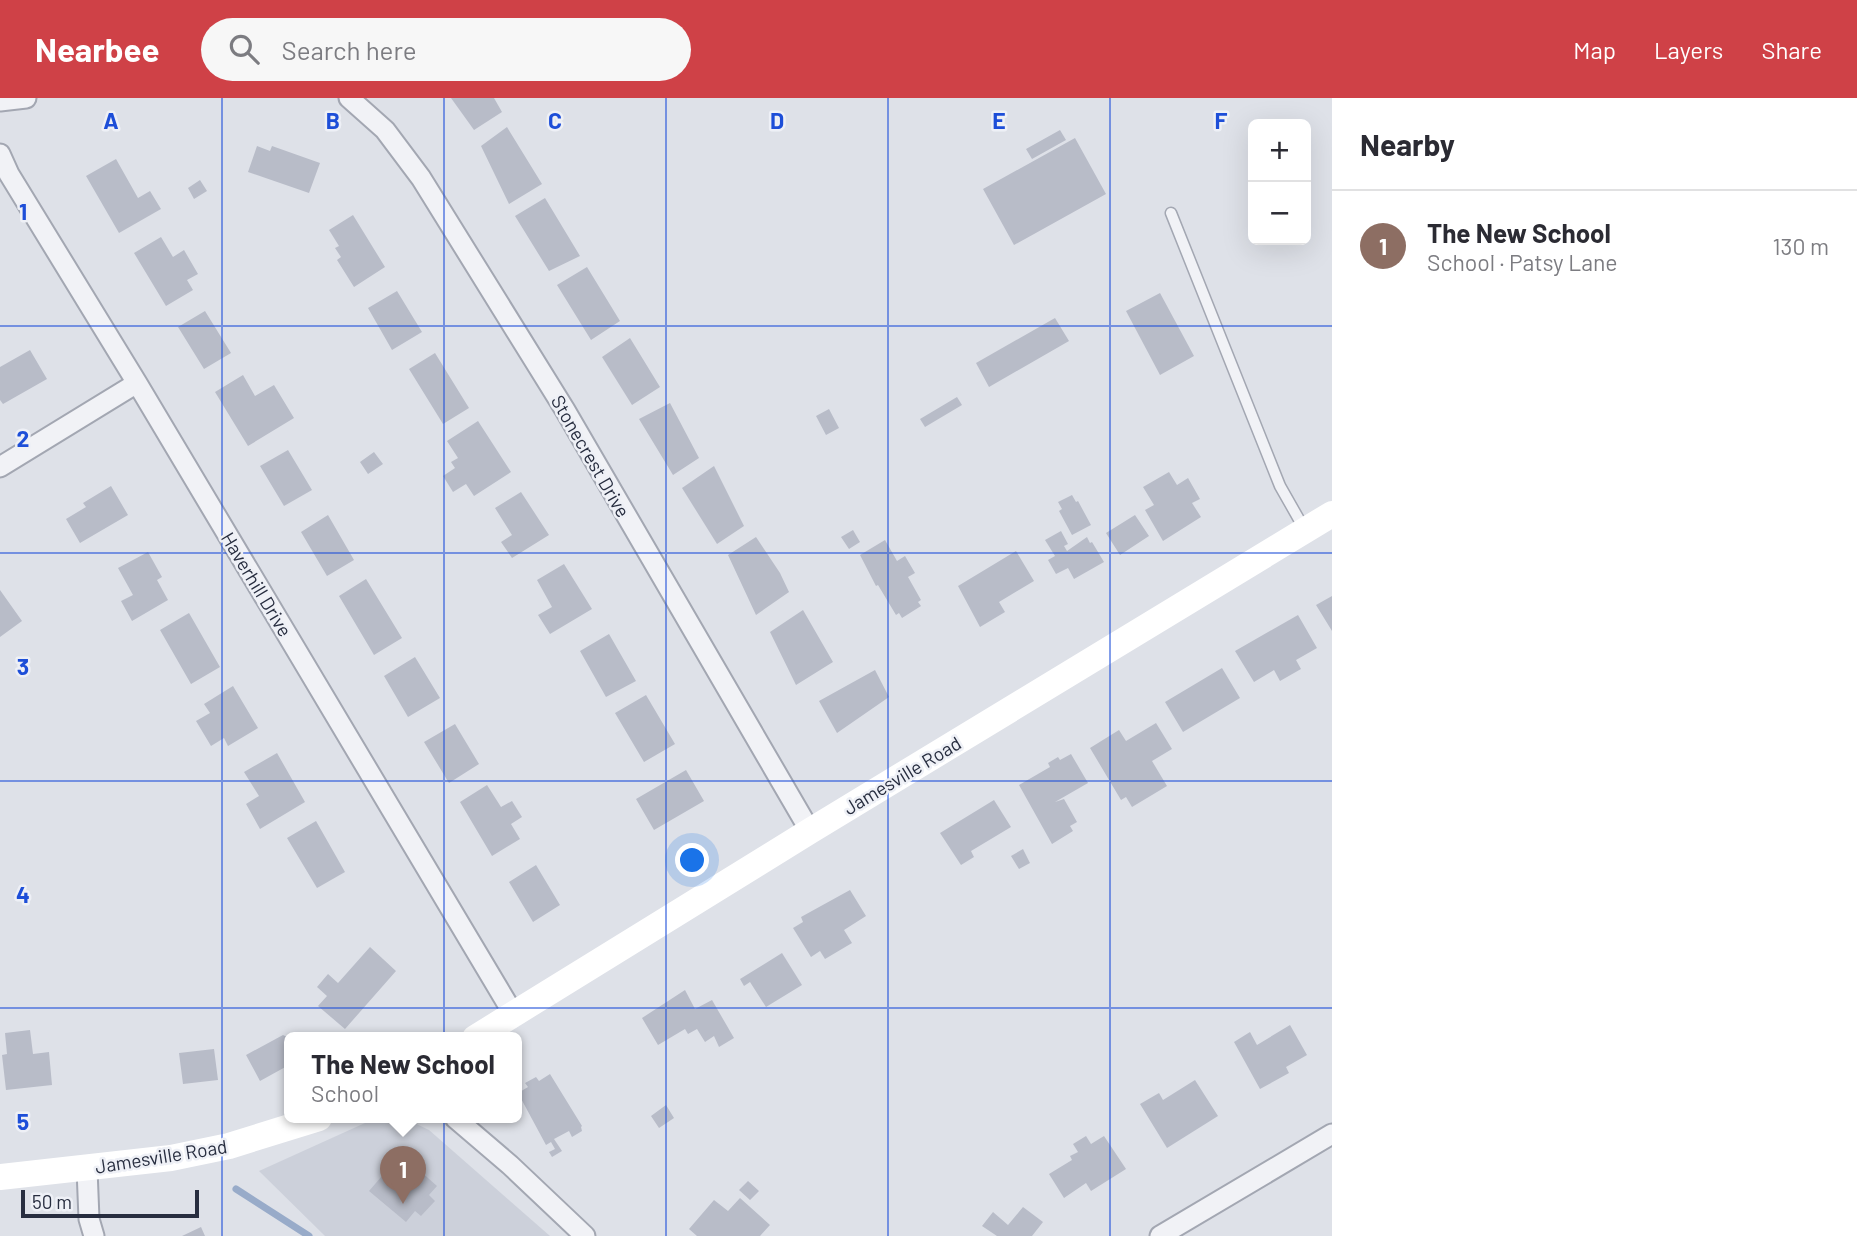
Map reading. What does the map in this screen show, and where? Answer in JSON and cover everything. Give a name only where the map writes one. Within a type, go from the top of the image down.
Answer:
[{"type":"street","points":[[0,101],[26,98]]},
{"type":"street","name":"Stonecrest Drive","points":[[349,98],[385,130],[428,189],[565,410],[810,831]]},
{"type":"street","name":"Haverhill Drive","points":[[0,154],[16,186],[137,383],[514,1015]]},
{"type":"street","points":[[0,467],[137,383]]},
{"type":"street","name":"Jamesville Road","points":[[485,1032],[1332,514]]},
{"type":"street","name":"Jamesville Road","points":[[0,1177],[149,1161],[229,1146],[303,1123]]},
{"type":"street","points":[[461,1123],[585,1236]]},
{"type":"street","points":[[1160,1236],[1332,1135]]},
{"type":"street","points":[[87,1169],[89,1219],[94,1236]]},
{"type":"lane","points":[[1171,213],[1280,486],[1306,530]]},
{"type":"shaded area","points":[[365,1123],[414,1123],[429,1130],[550,1236],[325,1236],[259,1171]]},
{"type":"building","points":[[451,98],[494,98],[502,112],[474,130]]},
{"type":"building","points":[[507,127],[542,184],[509,204],[481,146]]},
{"type":"building","points":[[1060,130],[1066,140],[1032,159],[1026,149]]},
{"type":"building","points":[[1075,138],[1106,194],[1014,245],[983,189]]},
{"type":"building","points":[[257,146],[270,151],[272,146],[320,163],[309,193],[248,172]]},
{"type":"building","points":[[116,159],[138,198],[150,191],[161,209],[119,233],[86,176]]},
{"type":"building","points":[[200,180],[207,191],[194,199],[188,188]]},
{"type":"building","points":[[545,198],[580,256],[549,271],[515,216]]},
{"type":"building","points":[[353,215],[385,267],[354,287],[337,260],[341,257],[335,248],[339,246],[329,230]]},
{"type":"building","points":[[161,237],[173,257],[184,250],[198,274],[187,280],[193,290],[166,306],[134,253]]},
{"type":"building","points":[[587,267],[620,321],[591,340],[557,285]]},
{"type":"building","points":[[397,291],[422,332],[392,350],[368,308]]},
{"type":"building","points":[[1160,293],[1194,356],[1160,375],[1126,311]]},
{"type":"building","points":[[205,311],[231,353],[204,369],[178,327]]},
{"type":"building","points":[[1055,318],[1069,341],[989,387],[976,363]]},
{"type":"building","points":[[630,338],[660,387],[632,405],[602,357]]},
{"type":"building","points":[[30,350],[47,379],[3,404],[0,400],[0,367]]},
{"type":"building","points":[[435,353],[469,408],[443,424],[409,369]]},
{"type":"building","points":[[243,375],[255,396],[274,385],[294,418],[248,446],[215,392]]},
{"type":"building","points":[[957,397],[962,405],[925,427],[920,419]]},
{"type":"building","points":[[670,403],[699,458],[673,475],[639,419]]},
{"type":"building","points":[[829,409],[839,428],[826,435],[816,416]]},
{"type":"building","points":[[478,421],[511,472],[474,496],[466,484],[453,492],[443,476],[455,468],[451,462],[458,458],[447,441]]},
{"type":"building","points":[[288,450],[312,490],[284,506],[260,466]]},
{"type":"building","points":[[374,452],[383,464],[368,474],[360,462]]},
{"type":"building","points":[[714,466],[744,526],[717,544],[682,488]]},
{"type":"building","points":[[1169,472],[1177,485],[1188,478],[1200,499],[1192,503],[1201,517],[1163,541],[1145,510],[1154,505],[1143,487]]},
{"type":"building","points":[[111,486],[128,515],[80,543],[66,519],[86,507],[83,503]]},
{"type":"building","points":[[521,492],[549,535],[512,558],[501,542],[512,535],[495,508]]},
{"type":"building","points":[[1072,495],[1091,525],[1072,535],[1059,511],[1062,509],[1058,502]]},
{"type":"building","points":[[328,515],[354,560],[327,576],[301,532]]},
{"type":"building","points":[[1135,515],[1149,536],[1120,555],[1106,533]]},
{"type":"building","points":[[853,530],[860,542],[849,549],[841,537]]},
{"type":"building","points":[[1061,531],[1068,544],[1064,546],[1067,551],[1087,537],[1104,562],[1074,579],[1068,568],[1056,574],[1048,560],[1055,556],[1045,540]]},
{"type":"building","points":[[756,537],[789,592],[756,615],[728,555]]},
{"type":"building","points":[[885,540],[897,561],[905,556],[915,573],[908,577],[921,600],[918,602],[921,606],[902,618],[899,613],[896,615],[878,585],[876,586],[860,555]]},
{"type":"building","points":[[1016,551],[1034,581],[999,602],[1005,612],[980,627],[958,586]]},
{"type":"building","points":[[148,552],[162,577],[157,580],[168,600],[132,621],[121,601],[133,595],[118,568]]},
{"type":"building","points":[[564,564],[592,609],[550,634],[538,615],[552,607],[537,580]]},
{"type":"building","points":[[366,579],[402,638],[374,655],[339,596]]},
{"type":"building","points":[[0,590],[22,621],[0,637]]},
{"type":"building","points":[[1332,596],[1332,631],[1316,605]]},
{"type":"building","points":[[803,610],[833,662],[796,685],[770,632]]},
{"type":"building","points":[[189,613],[220,667],[191,684],[160,630]]},
{"type":"building","points":[[1298,615],[1317,648],[1296,660],[1301,669],[1280,681],[1274,670],[1254,682],[1235,651]]},
{"type":"building","points":[[609,634],[636,681],[606,697],[580,651]]},
{"type":"building","points":[[415,657],[440,698],[408,717],[384,676]]},
{"type":"building","points":[[1222,668],[1240,698],[1183,732],[1165,702]]},
{"type":"building","points":[[875,670],[889,697],[837,733],[819,701]]},
{"type":"building","points":[[233,686],[258,728],[228,746],[224,738],[211,746],[196,721],[210,713],[204,704]]},
{"type":"building","points":[[646,695],[675,744],[644,762],[615,713]]},
{"type":"building","points":[[1156,723],[1172,749],[1152,761],[1167,786],[1132,807],[1126,797],[1121,800],[1090,748],[1119,730],[1126,741]]},
{"type":"building","points":[[455,724],[479,764],[449,783],[424,742]]},
{"type":"building","points":[[277,753],[305,802],[260,829],[246,804],[259,796],[244,772]]},
{"type":"building","points":[[1071,754],[1088,783],[1055,802],[1064,799],[1077,822],[1070,826],[1073,831],[1052,844],[1019,785],[1050,767],[1048,763],[1058,757],[1060,760]]},
{"type":"building","points":[[686,770],[704,801],[654,830],[636,799]]},
{"type":"building","points":[[487,785],[501,807],[512,801],[522,817],[511,824],[520,839],[492,856],[460,802]]},
{"type":"building","points":[[994,800],[1011,827],[971,851],[974,857],[961,865],[940,833]]},
{"type":"building","points":[[316,821],[345,872],[317,888],[287,838]]},
{"type":"building","points":[[1023,849],[1030,863],[1019,869],[1011,856]]},
{"type":"building","points":[[536,865],[560,905],[533,922],[509,882]]},
{"type":"building","points":[[850,890],[866,916],[844,930],[852,943],[825,959],[820,951],[811,957],[793,928],[803,922],[801,917]]},
{"type":"building","points":[[370,947],[396,971],[345,1029],[318,1006],[327,996],[317,987],[328,974],[338,983]]},
{"type":"building","points":[[782,953],[802,985],[766,1007],[750,982],[744,986],[740,979]]},
{"type":"building","points":[[685,990],[695,1009],[712,1000],[734,1038],[719,1047],[714,1036],[705,1042],[697,1029],[688,1034],[685,1029],[658,1045],[642,1018]]},
{"type":"building","points":[[1290,1025],[1307,1055],[1286,1067],[1289,1073],[1260,1089],[1234,1042],[1250,1032],[1257,1045]]},
{"type":"building","points":[[30,1030],[33,1054],[49,1052],[52,1085],[6,1090],[2,1055],[7,1054],[5,1033]]},
{"type":"building","points":[[284,1036],[284,1068],[260,1081],[246,1055]]},
{"type":"building","points":[[214,1049],[218,1080],[183,1084],[179,1053]]},
{"type":"building","points":[[550,1074],[582,1126],[582,1131],[572,1137],[569,1131],[554,1139],[562,1151],[552,1157],[549,1152],[555,1149],[551,1142],[546,1145],[522,1100],[522,1091],[528,1087],[525,1083],[536,1077],[539,1081]]},
{"type":"building","points":[[1195,1080],[1218,1116],[1167,1148],[1140,1104],[1159,1093],[1163,1100]]},
{"type":"building","points":[[666,1105],[674,1118],[659,1128],[651,1116]]},
{"type":"building","points":[[1086,1136],[1091,1144],[1104,1136],[1126,1169],[1091,1191],[1086,1183],[1064,1198],[1049,1174],[1072,1160],[1070,1156],[1078,1152],[1073,1144]]},
{"type":"building","points":[[401,1154],[437,1186],[429,1195],[435,1201],[421,1216],[415,1211],[406,1222],[369,1191]]},
{"type":"building","points":[[748,1181],[759,1191],[750,1200],[739,1190]]},
{"type":"building","points":[[740,1198],[770,1225],[760,1236],[697,1236],[689,1229],[714,1200],[728,1211]]},
{"type":"building","points":[[1023,1207],[1043,1222],[1032,1236],[997,1236],[982,1226],[993,1212],[1008,1225]]},
{"type":"building","points":[[201,1227],[205,1236],[182,1236]]},
{"type":"waterway","points":[[236,1189],[309,1236]]},
{"type":"place","name":"The New School","points":[[403,1204]]}]
